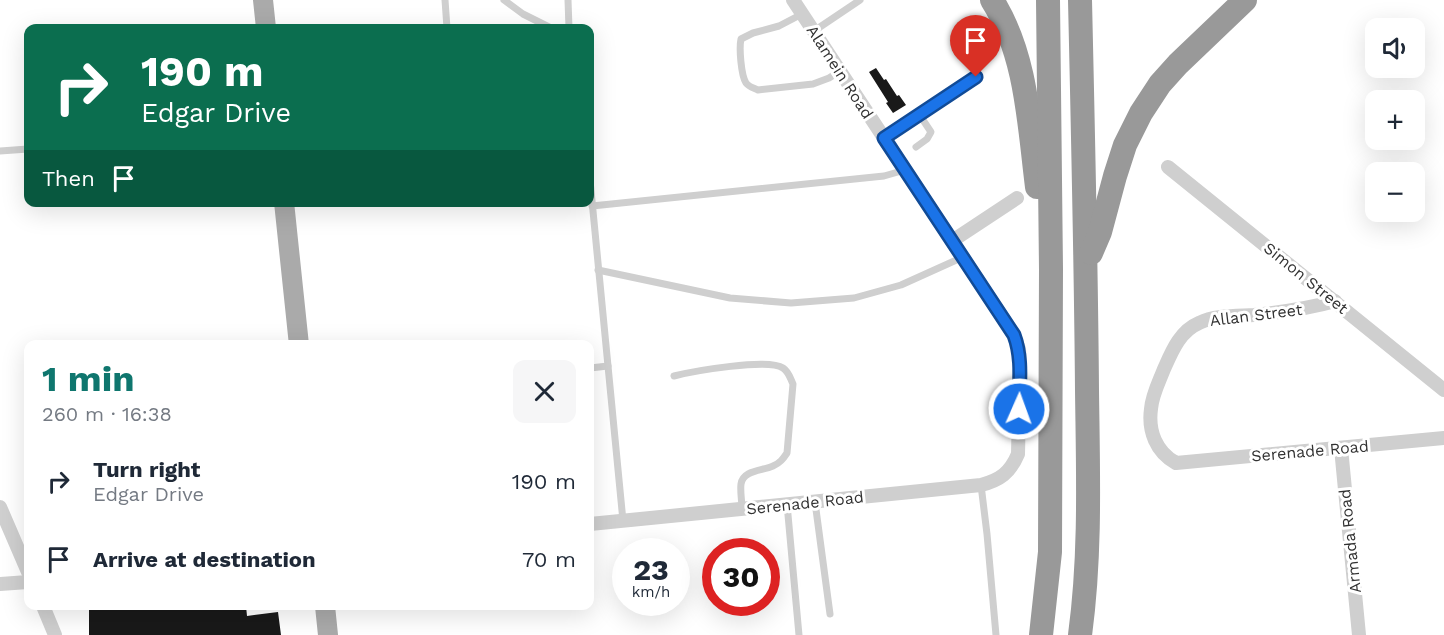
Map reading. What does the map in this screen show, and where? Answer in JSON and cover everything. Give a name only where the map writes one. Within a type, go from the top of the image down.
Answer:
[{"type":"highway","points":[[992,0],[1007,26],[1020,68],[1042,240],[1051,269]]},
{"type":"highway","points":[[1041,635],[1050,552],[1051,269],[1048,0]]},
{"type":"highway","points":[[1080,0],[1086,266],[1088,517],[1084,603],[1080,635]]},
{"type":"highway","points":[[1086,266],[1100,232],[1125,145],[1142,113],[1160,84],[1178,64],[1245,0]]},
{"type":"main road","points":[[263,0],[266,24]]},
{"type":"main road","points":[[285,207],[298,340]]},
{"type":"main road","points":[[325,610],[328,635]]},
{"type":"street","name":"Alamein Road","points":[[793,0],[1014,335],[1019,349],[1020,365],[1018,454],[1014,464]]},
{"type":"street","name":"Simon Street","points":[[1168,167],[1444,390]]},
{"type":"street","points":[[952,241],[1017,198]]},
{"type":"street","name":"Allan Street","points":[[1176,463],[1166,458],[1158,447],[1151,425],[1151,408],[1155,390],[1173,347],[1187,331],[1199,322],[1294,311],[1335,301]]},
{"type":"street","name":"Serenade Road","points":[[1176,463],[1444,438]]},
{"type":"street","name":"Armada Road","points":[[1341,448],[1359,635]]},
{"type":"street","name":"Serenade Road","points":[[594,524],[981,485],[994,481],[1014,464]]},
{"type":"street","points":[[0,507],[24,563]]},
{"type":"street","points":[[0,584],[24,582]]},
{"type":"street","points":[[45,610],[55,635]]},
{"type":"lane","points":[[445,0],[447,24]]},
{"type":"lane","points":[[504,0],[523,14],[543,24]]},
{"type":"lane","points":[[568,0],[570,24]]},
{"type":"lane","points":[[814,31],[860,0]]},
{"type":"lane","points":[[802,14],[779,26],[741,39],[743,75],[746,83],[758,90],[813,84],[840,71]]},
{"type":"lane","points":[[884,138],[976,77]]},
{"type":"lane","points":[[916,147],[927,139],[931,132],[919,114]]},
{"type":"lane","points":[[0,151],[24,149]]},
{"type":"lane","points":[[594,206],[884,177],[905,170]]},
{"type":"lane","points":[[592,207],[623,521]]},
{"type":"lane","points":[[598,270],[730,298],[791,303],[854,298],[901,285],[963,257]]},
{"type":"lane","points":[[674,376],[711,368],[763,364],[782,367],[789,374],[793,384],[787,453],[773,466],[749,473],[744,477],[741,485],[742,509]]},
{"type":"lane","points":[[594,368],[608,366]]},
{"type":"lane","points":[[981,485],[996,635]]},
{"type":"lane","points":[[815,502],[830,614]]},
{"type":"lane","points":[[787,504],[799,635]]},
{"type":"building","points":[[876,68],[906,105],[893,113],[869,72]]},
{"type":"building","points":[[89,610],[246,610],[247,616],[278,612],[281,635],[89,635]]},
{"type":"route","points":[[976,77],[884,138],[1014,335],[1019,349],[1019,409]]}]
